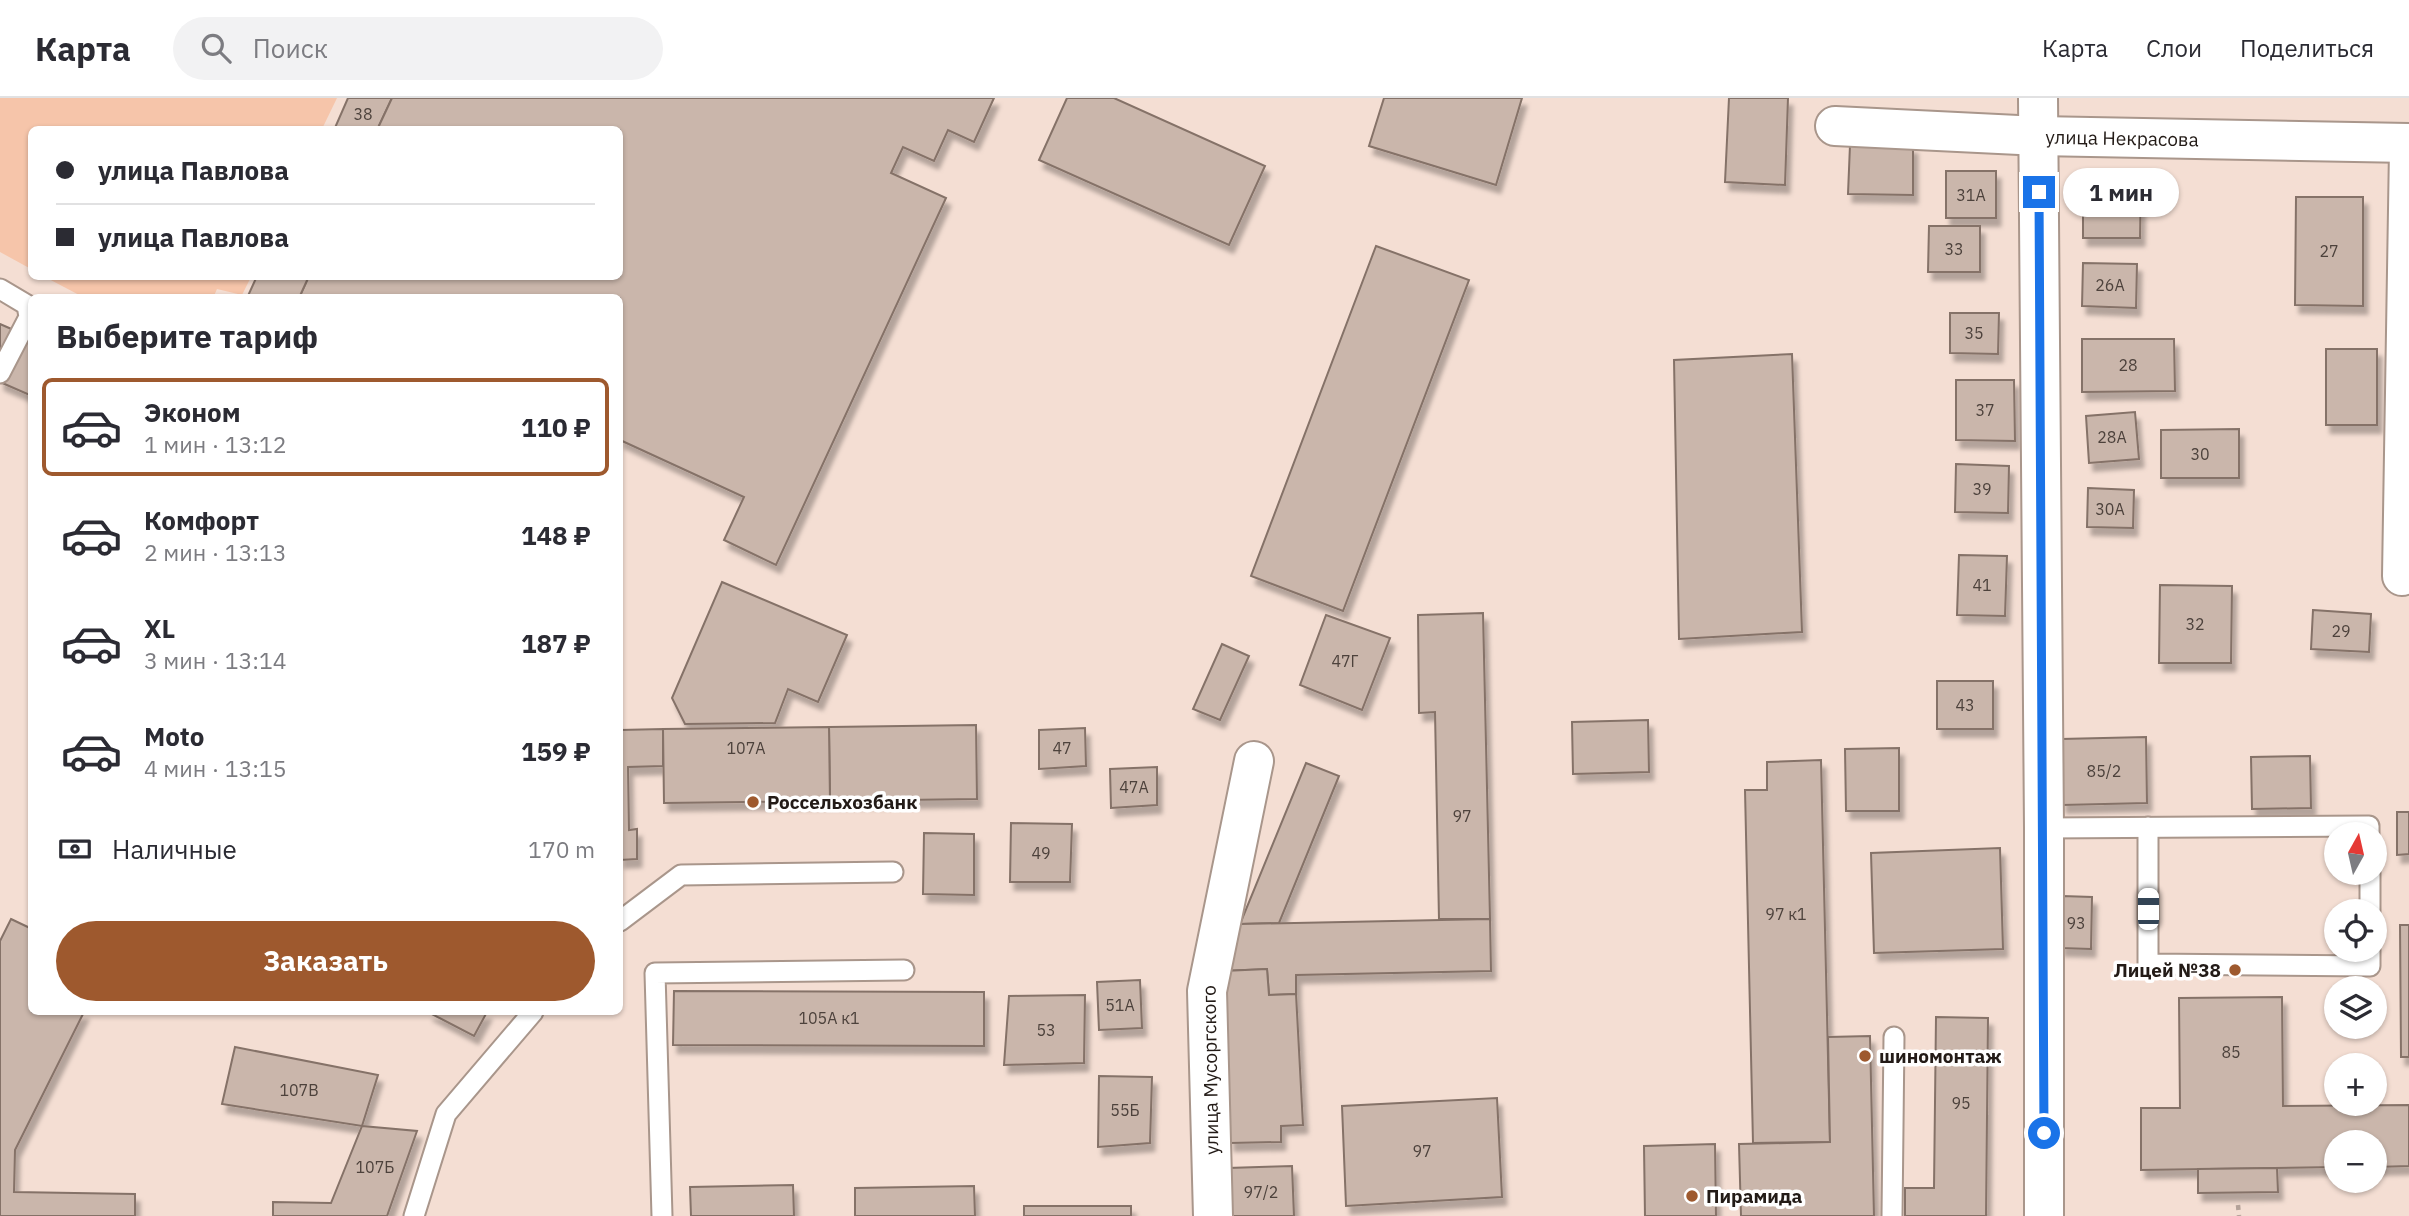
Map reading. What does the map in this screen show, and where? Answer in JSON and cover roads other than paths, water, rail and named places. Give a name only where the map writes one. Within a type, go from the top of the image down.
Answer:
[{"type":"street","points":[[2038,98],[2044,1216]]},
{"type":"street","name":"улица Некрасова","points":[[1836,126],[2038,136],[2409,143]]},
{"type":"street","points":[[2402,576],[2409,149]]},
{"type":"street","name":"улица Мусоргского","points":[[1213,1216],[1206,991],[1254,761]]},
{"type":"lane","points":[[0,289],[27,305],[28,311]]},
{"type":"lane","points":[[0,373],[28,319]]},
{"type":"lane","points":[[2044,828],[2324,826]]},
{"type":"lane","points":[[2148,827],[2148,964],[2370,966],[2370,962]]},
{"type":"lane","points":[[623,919],[681,876],[893,872]]},
{"type":"lane","points":[[663,1216],[655,974],[904,970]]},
{"type":"lane","points":[[414,1216],[446,1114],[530,1015]]},
{"type":"lane","points":[[1892,1216],[1894,1037]]},
{"type":"place","name":"Россельхозбанк","points":[[753,802]]},
{"type":"place","name":"Лицей №38","points":[[2235,970]]},
{"type":"place","name":"шиномонтаж","points":[[1865,1056]]},
{"type":"place","name":"Пирамида","points":[[1692,1196]]}]
